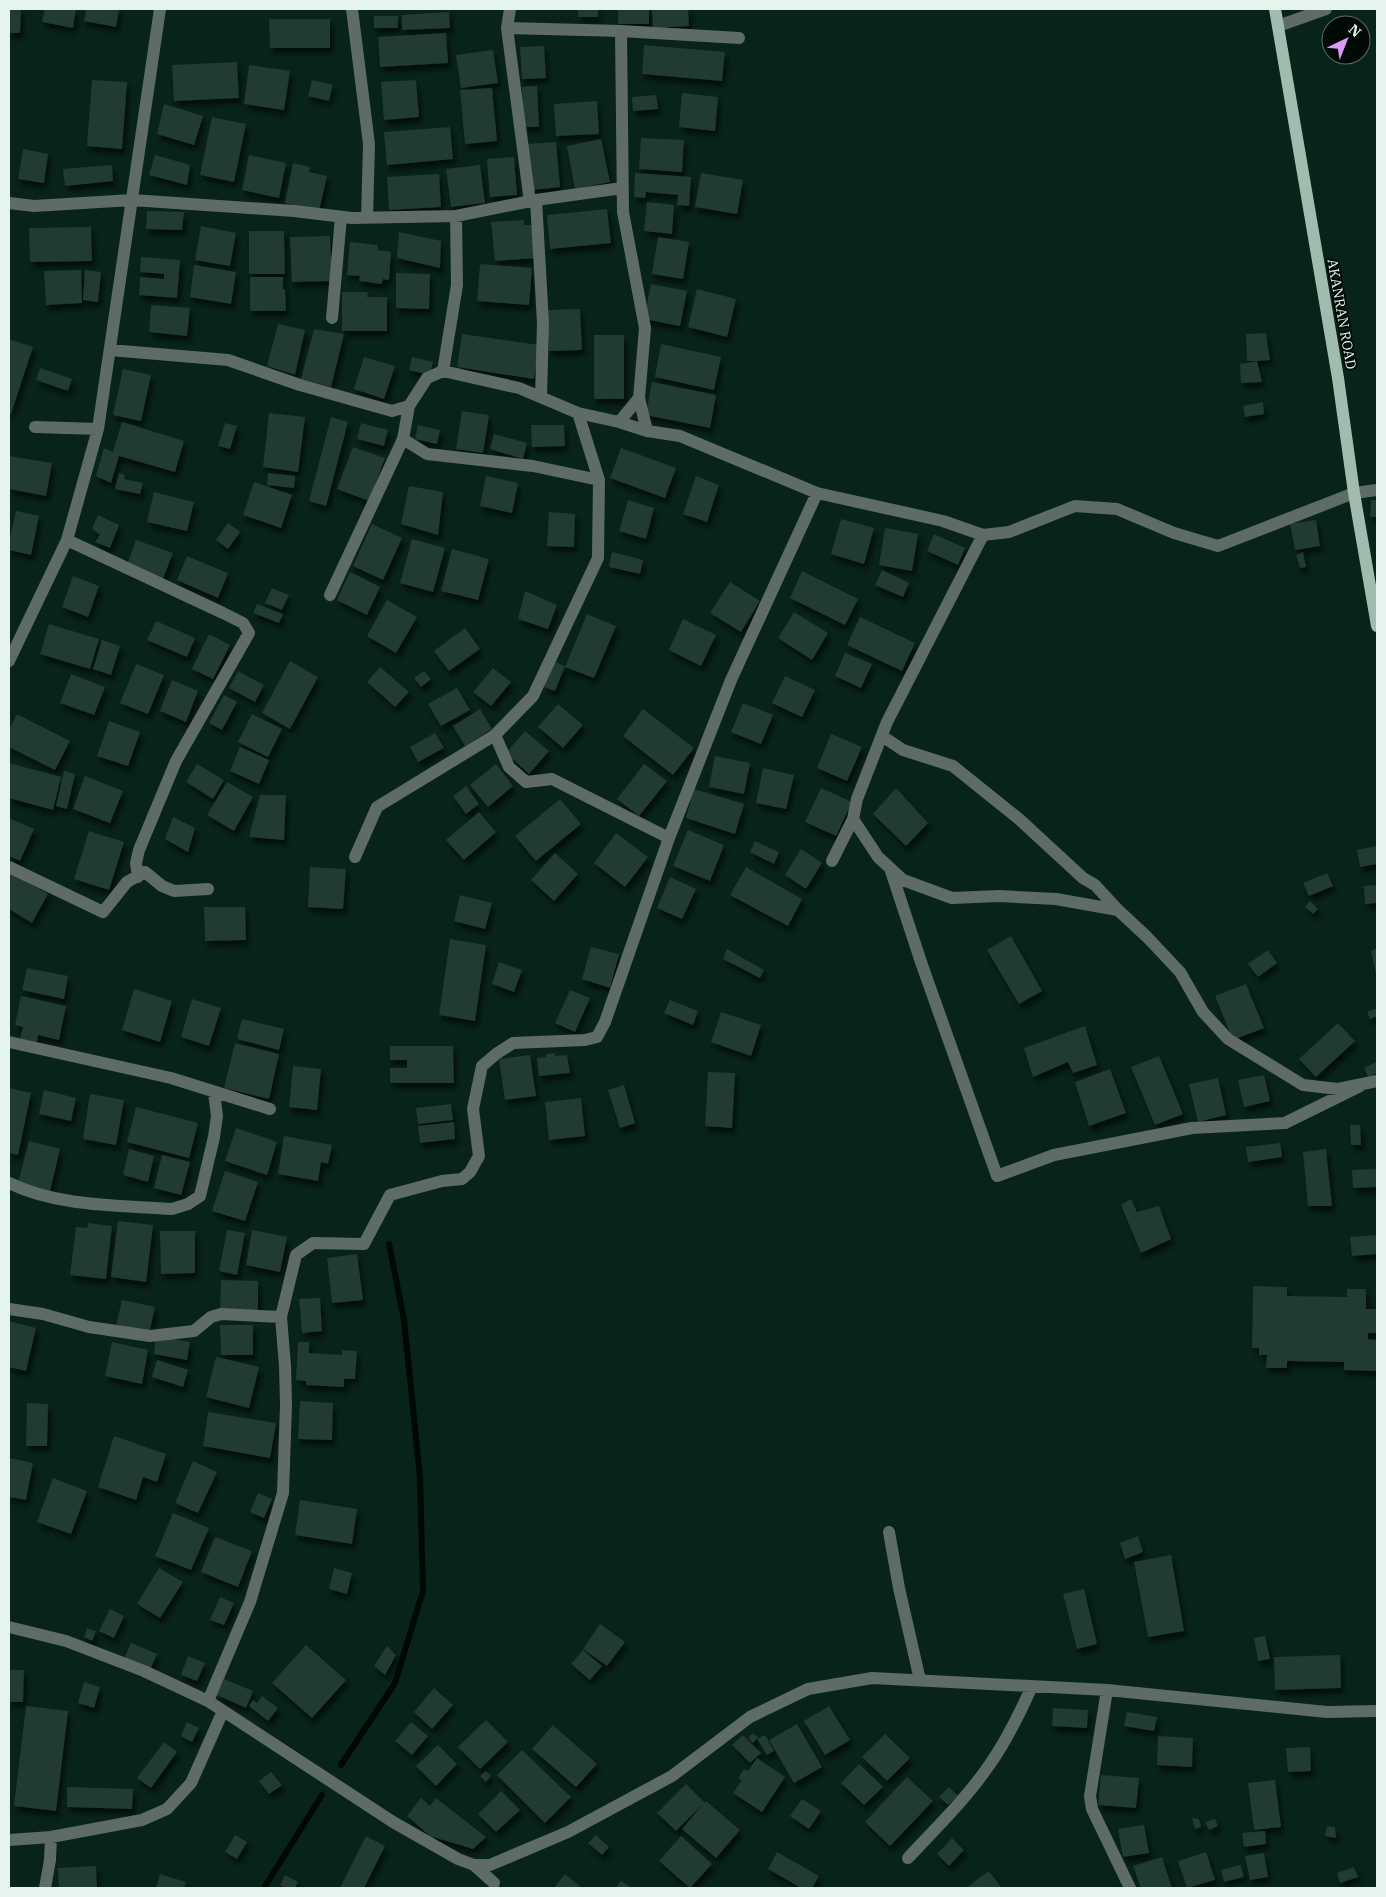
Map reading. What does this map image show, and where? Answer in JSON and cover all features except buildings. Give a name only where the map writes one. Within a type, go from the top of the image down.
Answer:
[{"type":"main road","name":"AKANRAN ROAD","points":[[1275,9],[1338,378],[1354,494],[1377,626]]},
{"type":"street","points":[[9,661],[67,540],[98,429],[160,9]]},
{"type":"street","points":[[352,9],[370,144],[367,218]]},
{"type":"street","points":[[510,9],[507,28],[533,201],[544,323],[541,397]]},
{"type":"street","points":[[1278,26],[1326,9]]},
{"type":"street","points":[[507,28],[621,31],[739,38]]},
{"type":"street","points":[[621,31],[623,212],[645,328],[639,398],[647,431]]},
{"type":"street","points":[[9,202],[34,206],[132,200],[367,218],[456,216],[533,201],[615,189],[622,191]]},
{"type":"street","points":[[443,371],[457,285],[456,216]]},
{"type":"street","points":[[332,318],[341,217]]},
{"type":"street","points":[[110,350],[228,360],[300,384],[392,411],[409,406]]},
{"type":"street","points":[[330,595],[403,439],[409,406],[427,378],[443,371],[519,388],[578,413],[619,422],[647,431],[680,436],[817,493],[943,521],[983,535],[1009,532],[1075,506],[1118,509],[1174,533],[1218,546],[1354,494],[1377,490]]},
{"type":"street","points":[[619,422],[639,398]]},
{"type":"street","points":[[354,857],[377,807],[496,735],[534,696],[598,558],[599,480],[578,413]]},
{"type":"street","points":[[35,426],[98,429]]},
{"type":"street","points":[[403,439],[427,454],[533,466],[599,480]]},
{"type":"street","points":[[208,1701],[250,1602],[283,1493],[286,1366],[281,1317],[296,1255],[313,1243],[364,1244],[390,1195],[442,1181],[462,1179],[470,1172],[479,1156],[473,1109],[482,1066],[513,1043],[586,1040],[597,1037],[605,1022],[669,838],[731,680],[817,493]]},
{"type":"street","points":[[832,861],[853,819],[856,799],[891,714],[983,535]]},
{"type":"street","points":[[67,540],[230,617],[243,624],[248,633],[176,760],[139,850],[136,863],[138,877]]},
{"type":"street","points":[[9,631],[22,633]]},
{"type":"street","points":[[496,735],[509,767],[526,782],[552,779],[669,838]]},
{"type":"street","points":[[882,736],[903,750],[953,766],[1020,819],[1147,936],[1180,972],[1203,1012],[1228,1039],[1303,1085],[1338,1089],[1377,1081]]},
{"type":"street","points":[[853,819],[878,857],[903,880],[952,898],[999,896],[1056,899],[1118,910]]},
{"type":"street","points":[[9,866],[103,912],[127,882],[146,872],[162,886],[174,891],[208,889]]},
{"type":"street","points":[[890,868],[922,965],[997,1176],[1054,1156],[1192,1128],[1286,1123],[1360,1086]]},
{"type":"street","points":[[9,1042],[170,1078],[270,1110]]},
{"type":"street","points":[[9,1183],[26,1191],[65,1201],[172,1208],[188,1204],[200,1196],[217,1116],[214,1093]]},
{"type":"street","points":[[9,1309],[43,1314],[89,1327],[150,1336],[194,1331],[211,1317],[220,1314],[281,1317]]},
{"type":"street","points":[[889,1532],[899,1588],[920,1680]]},
{"type":"street","points":[[9,1627],[66,1641],[144,1671],[208,1701],[393,1822],[458,1860],[474,1865],[490,1865],[568,1832],[672,1776],[750,1717],[808,1689],[872,1678],[1108,1690],[1327,1712],[1377,1711]]},
{"type":"street","points":[[908,1858],[949,1815],[990,1765],[1017,1719],[1032,1686]]},
{"type":"street","points":[[1108,1690],[1090,1796],[1092,1809],[1130,1888]]},
{"type":"street","points":[[9,1840],[51,1837],[142,1820],[167,1809],[191,1783],[223,1711]]},
{"type":"street","points":[[45,1888],[50,1860],[51,1837]]},
{"type":"street","points":[[474,1865],[495,1886]]},
{"type":"street","points":[[490,1865],[495,1886]]},
{"type":"waterway","points":[[341,1765],[395,1683],[423,1591],[420,1477],[404,1320],[389,1244]]},
{"type":"waterway","points":[[264,1888],[322,1795]]}]
